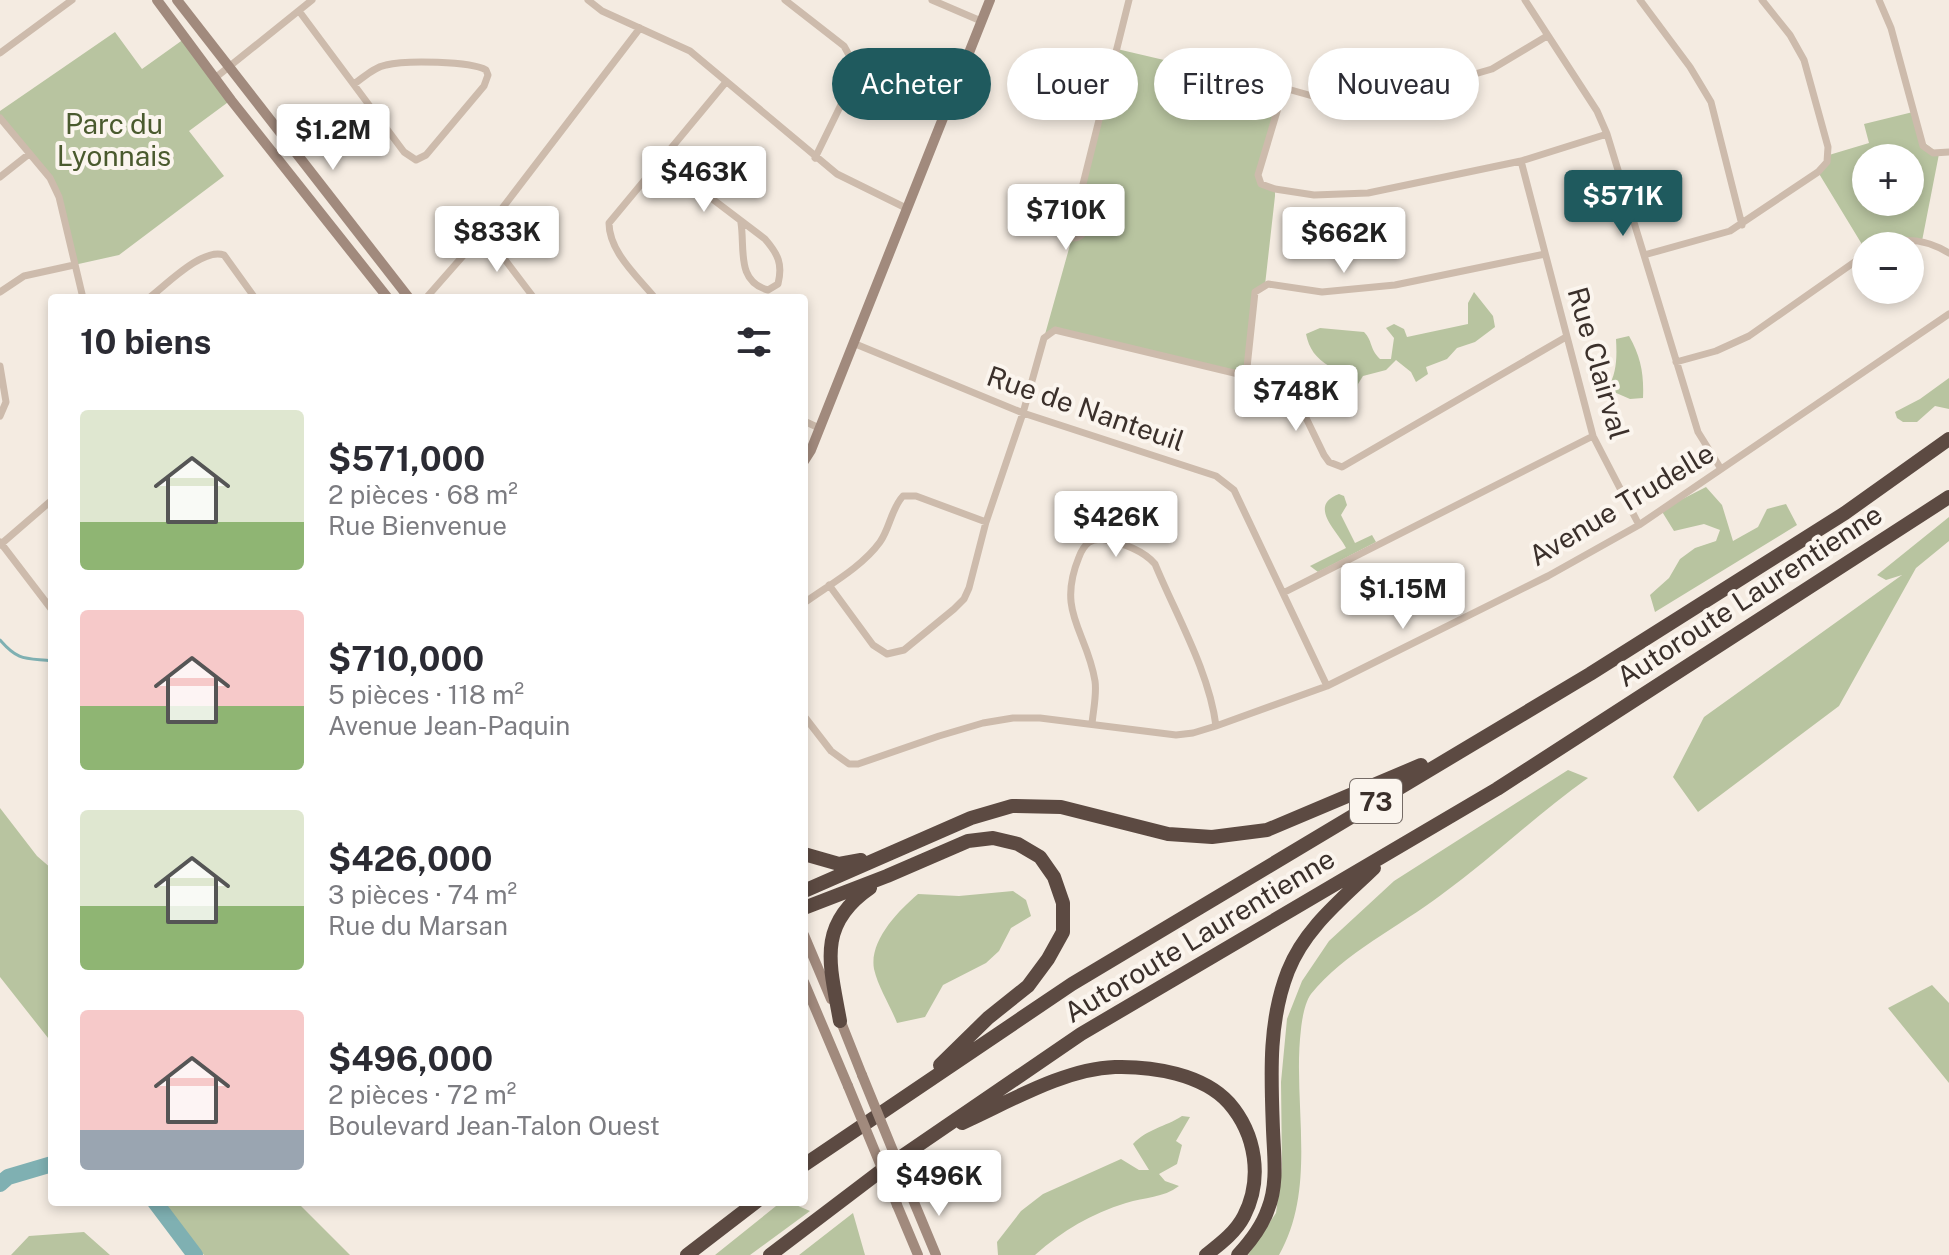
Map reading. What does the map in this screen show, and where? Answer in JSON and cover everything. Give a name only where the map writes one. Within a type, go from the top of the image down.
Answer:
[{"type":"highway","name":"Autoroute Laurentienne","points":[[808,1162],[1072,984],[1590,674],[1845,513],[1949,439]]},
{"type":"highway","name":"Autoroute Laurentienne","points":[[770,1255],[882,1170],[1081,1034],[1497,789],[1949,497]]},
{"type":"highway","points":[[808,889],[971,818],[1012,806],[1061,807],[1168,834],[1212,837],[1267,830],[1469,745]]},
{"type":"highway","points":[[808,906],[968,841],[993,838],[1018,844],[1040,857],[1054,877],[1063,903],[1063,932],[1048,959],[1028,986],[988,1018],[910,1092]]},
{"type":"highway","points":[[1238,1255],[1258,1232],[1270,1206],[1275,1175],[1271,1068],[1274,1015],[1288,971],[1310,930],[1392,851]]},
{"type":"highway","points":[[808,855],[839,864],[893,852]]},
{"type":"highway","points":[[840,1021],[830,965],[830,942],[835,924],[847,905],[887,876]]},
{"type":"highway","points":[[929,1138],[1057,1081],[1086,1072],[1114,1067],[1148,1068],[1180,1075],[1228,1101],[1246,1128],[1254,1152],[1252,1195],[1243,1218],[1226,1239],[1206,1255]]},
{"type":"highway","points":[[687,1255],[751,1206]]},
{"type":"street","points":[[0,53],[72,0]]},
{"type":"street","points":[[157,0],[385,294]]},
{"type":"street","points":[[177,0],[406,294]]},
{"type":"street","points":[[215,78],[312,0]]},
{"type":"street","points":[[588,0],[602,11],[690,51],[837,174],[906,208]]},
{"type":"street","points":[[785,0],[844,46],[854,64],[853,80],[815,158]]},
{"type":"street","points":[[932,0],[981,21]]},
{"type":"street","points":[[808,452],[990,0]]},
{"type":"street","points":[[1076,212],[1129,0]]},
{"type":"street","points":[[1525,0],[1597,111],[1607,134],[1698,432],[1721,469]]},
{"type":"street","points":[[1640,0],[1690,67],[1711,102],[1742,225]]},
{"type":"street","points":[[1644,255],[1742,225],[1818,172],[1827,162],[1829,155],[1804,60],[1790,35],[1762,0]]},
{"type":"street","points":[[1879,0],[1891,28],[1923,146],[1933,153],[1949,152]]},
{"type":"street","points":[[299,11],[404,152],[416,160],[426,155],[484,86],[488,75],[486,70],[473,65],[399,63],[378,67],[354,84]]},
{"type":"street","points":[[430,294],[484,232],[640,28]]},
{"type":"street","points":[[1547,36],[1492,69],[1444,83],[1337,98],[1316,97],[1284,88],[1258,175],[1261,184],[1314,195],[1368,193],[1521,161],[1607,134]]},
{"type":"street","points":[[652,294],[611,241],[609,223],[726,82]]},
{"type":"street","points":[[0,118],[50,178],[59,197],[82,294]]},
{"type":"street","points":[[0,177],[29,154]]},
{"type":"street","points":[[661,160],[765,239],[776,251],[780,261],[778,284],[768,290],[759,288],[746,273],[741,223]]},
{"type":"street","name":"Rue Clairval","points":[[1521,161],[1593,436],[1639,525]]},
{"type":"street","points":[[484,232],[531,294]]},
{"type":"street","points":[[1924,243],[1949,253]]},
{"type":"street","points":[[154,294],[212,253],[224,255],[252,294]]},
{"type":"street","points":[[1246,377],[1255,292],[1268,284],[1322,292],[1395,285],[1545,254]]},
{"type":"street","points":[[1676,362],[1716,351],[1749,336],[1852,264]]},
{"type":"street","points":[[0,292],[24,276],[74,265]]},
{"type":"street","name":"Avenue Trudelle","points":[[808,721],[831,751],[849,764],[858,764],[983,723],[1013,718],[1040,718],[1176,735],[1216,726],[1327,686],[1548,576],[1639,525],[1949,314]]},
{"type":"street","points":[[829,585],[873,645],[881,652],[895,654],[904,650],[964,599],[1044,338],[1055,330],[1284,385],[1293,391],[1324,455],[1329,462],[1342,467],[1566,337]]},
{"type":"street","name":"Rue de Nanteuil","points":[[853,343],[1023,413],[1216,476],[1234,490],[1327,686]]},
{"type":"street","points":[[0,366],[6,402],[0,416]]},
{"type":"street","points":[[808,423],[819,428]]},
{"type":"street","points":[[1283,593],[1593,436]]},
{"type":"street","points":[[808,600],[871,553],[881,541],[896,504],[903,496],[916,496],[986,522]]},
{"type":"street","points":[[48,503],[0,544],[48,605]]},
{"type":"street","points":[[1092,724],[1094,678],[1073,618],[1070,585],[1082,549],[1088,542],[1102,539],[1141,552],[1155,564],[1206,683],[1216,726]]},
{"type":"street","points":[[808,945],[936,1255]]},
{"type":"street","points":[[808,991],[918,1255]]},
{"type":"green space","name":"Parc du Lyonnais","points":[[115,32],[142,69],[184,39],[231,100],[189,131],[224,176],[119,255],[74,265],[59,196],[50,178],[0,118],[0,111]]},
{"type":"green space","points":[[1138,54],[1154,58],[1154,120],[1274,120],[1258,175],[1261,184],[1275,189],[1275,196],[1265,285],[1255,292],[1246,377],[1059,330],[1044,338],[1070,237],[1078,237],[1085,229],[1085,220],[1076,212],[1099,120],[1138,120]]},
{"type":"green space","points":[[1913,112],[1921,140],[1939,154],[1924,232],[1854,232],[1818,172],[1829,155],[1852,148],[1852,216],[1924,216],[1924,144],[1866,144],[1869,143],[1864,124]]},
{"type":"green space","points":[[1474,292],[1493,316],[1495,327],[1475,342],[1457,348],[1447,359],[1426,367],[1428,374],[1416,382],[1411,372],[1396,360],[1386,370],[1363,376],[1358,384],[1354,409],[1341,416],[1329,366],[1314,353],[1306,334],[1320,328],[1364,332],[1380,359],[1391,359],[1394,338],[1386,328],[1394,324],[1404,329],[1407,337],[1468,324],[1468,303]]},
{"type":"green space","points":[[1629,336],[1641,366],[1643,398],[1630,399],[1607,389],[1616,365],[1616,339]]},
{"type":"green space","points":[[1949,378],[1949,409],[1935,406],[1917,422],[1903,422],[1897,418],[1895,412]]},
{"type":"green space","points":[[1706,487],[1722,505],[1733,541],[1758,527],[1767,509],[1786,504],[1797,525],[1655,612],[1650,595],[1669,578],[1680,559],[1695,548],[1716,541],[1720,530],[1704,524],[1674,531],[1661,510]]},
{"type":"green space","points":[[1339,494],[1344,496],[1347,505],[1341,515],[1355,543],[1372,535],[1376,542],[1318,572],[1310,566],[1346,548],[1325,512],[1325,505]]},
{"type":"green space","points":[[1949,517],[1949,541],[1916,568],[1839,706],[1698,812],[1673,777],[1704,717],[1902,575],[1886,580],[1877,575]]},
{"type":"green space","points":[[1568,770],[1588,778],[1460,881],[1339,966],[1311,994],[1303,1016],[1299,1057],[1301,1173],[1298,1201],[1291,1229],[1279,1255],[1248,1255],[1276,1213],[1282,1168],[1281,1082],[1287,1019],[1302,981],[1329,941],[1394,881]]},
{"type":"green space","points":[[0,808],[48,866],[48,1038],[0,977]]},
{"type":"green space","points":[[1013,891],[1026,900],[1031,916],[1011,928],[999,951],[986,963],[943,985],[925,1017],[897,1023],[874,969],[880,937],[894,918],[918,894],[959,896]]},
{"type":"green space","points":[[1932,985],[1949,1003],[1949,1083],[1888,1008]]},
{"type":"green space","points":[[1182,1116],[1190,1117],[1176,1141],[1182,1145],[1177,1164],[1159,1174],[1165,1181],[1179,1186],[1167,1193],[1101,1212],[1067,1230],[1035,1255],[998,1255],[997,1242],[1021,1211],[1043,1194],[1121,1159],[1139,1170],[1149,1170],[1133,1144]]},
{"type":"green space","points":[[159,1206],[301,1206],[350,1255],[204,1255]]},
{"type":"green space","points":[[776,1206],[798,1206],[810,1211],[750,1255],[715,1255]]},
{"type":"green space","points":[[853,1213],[865,1255],[799,1255]]},
{"type":"green space","points":[[84,1232],[110,1255],[11,1255],[29,1236]]},
{"type":"waterway","points":[[0,640],[18,656],[48,661]]},
{"type":"waterway","points":[[0,1184],[8,1177],[48,1165]]},
{"type":"waterway","points":[[158,1206],[195,1255]]}]
